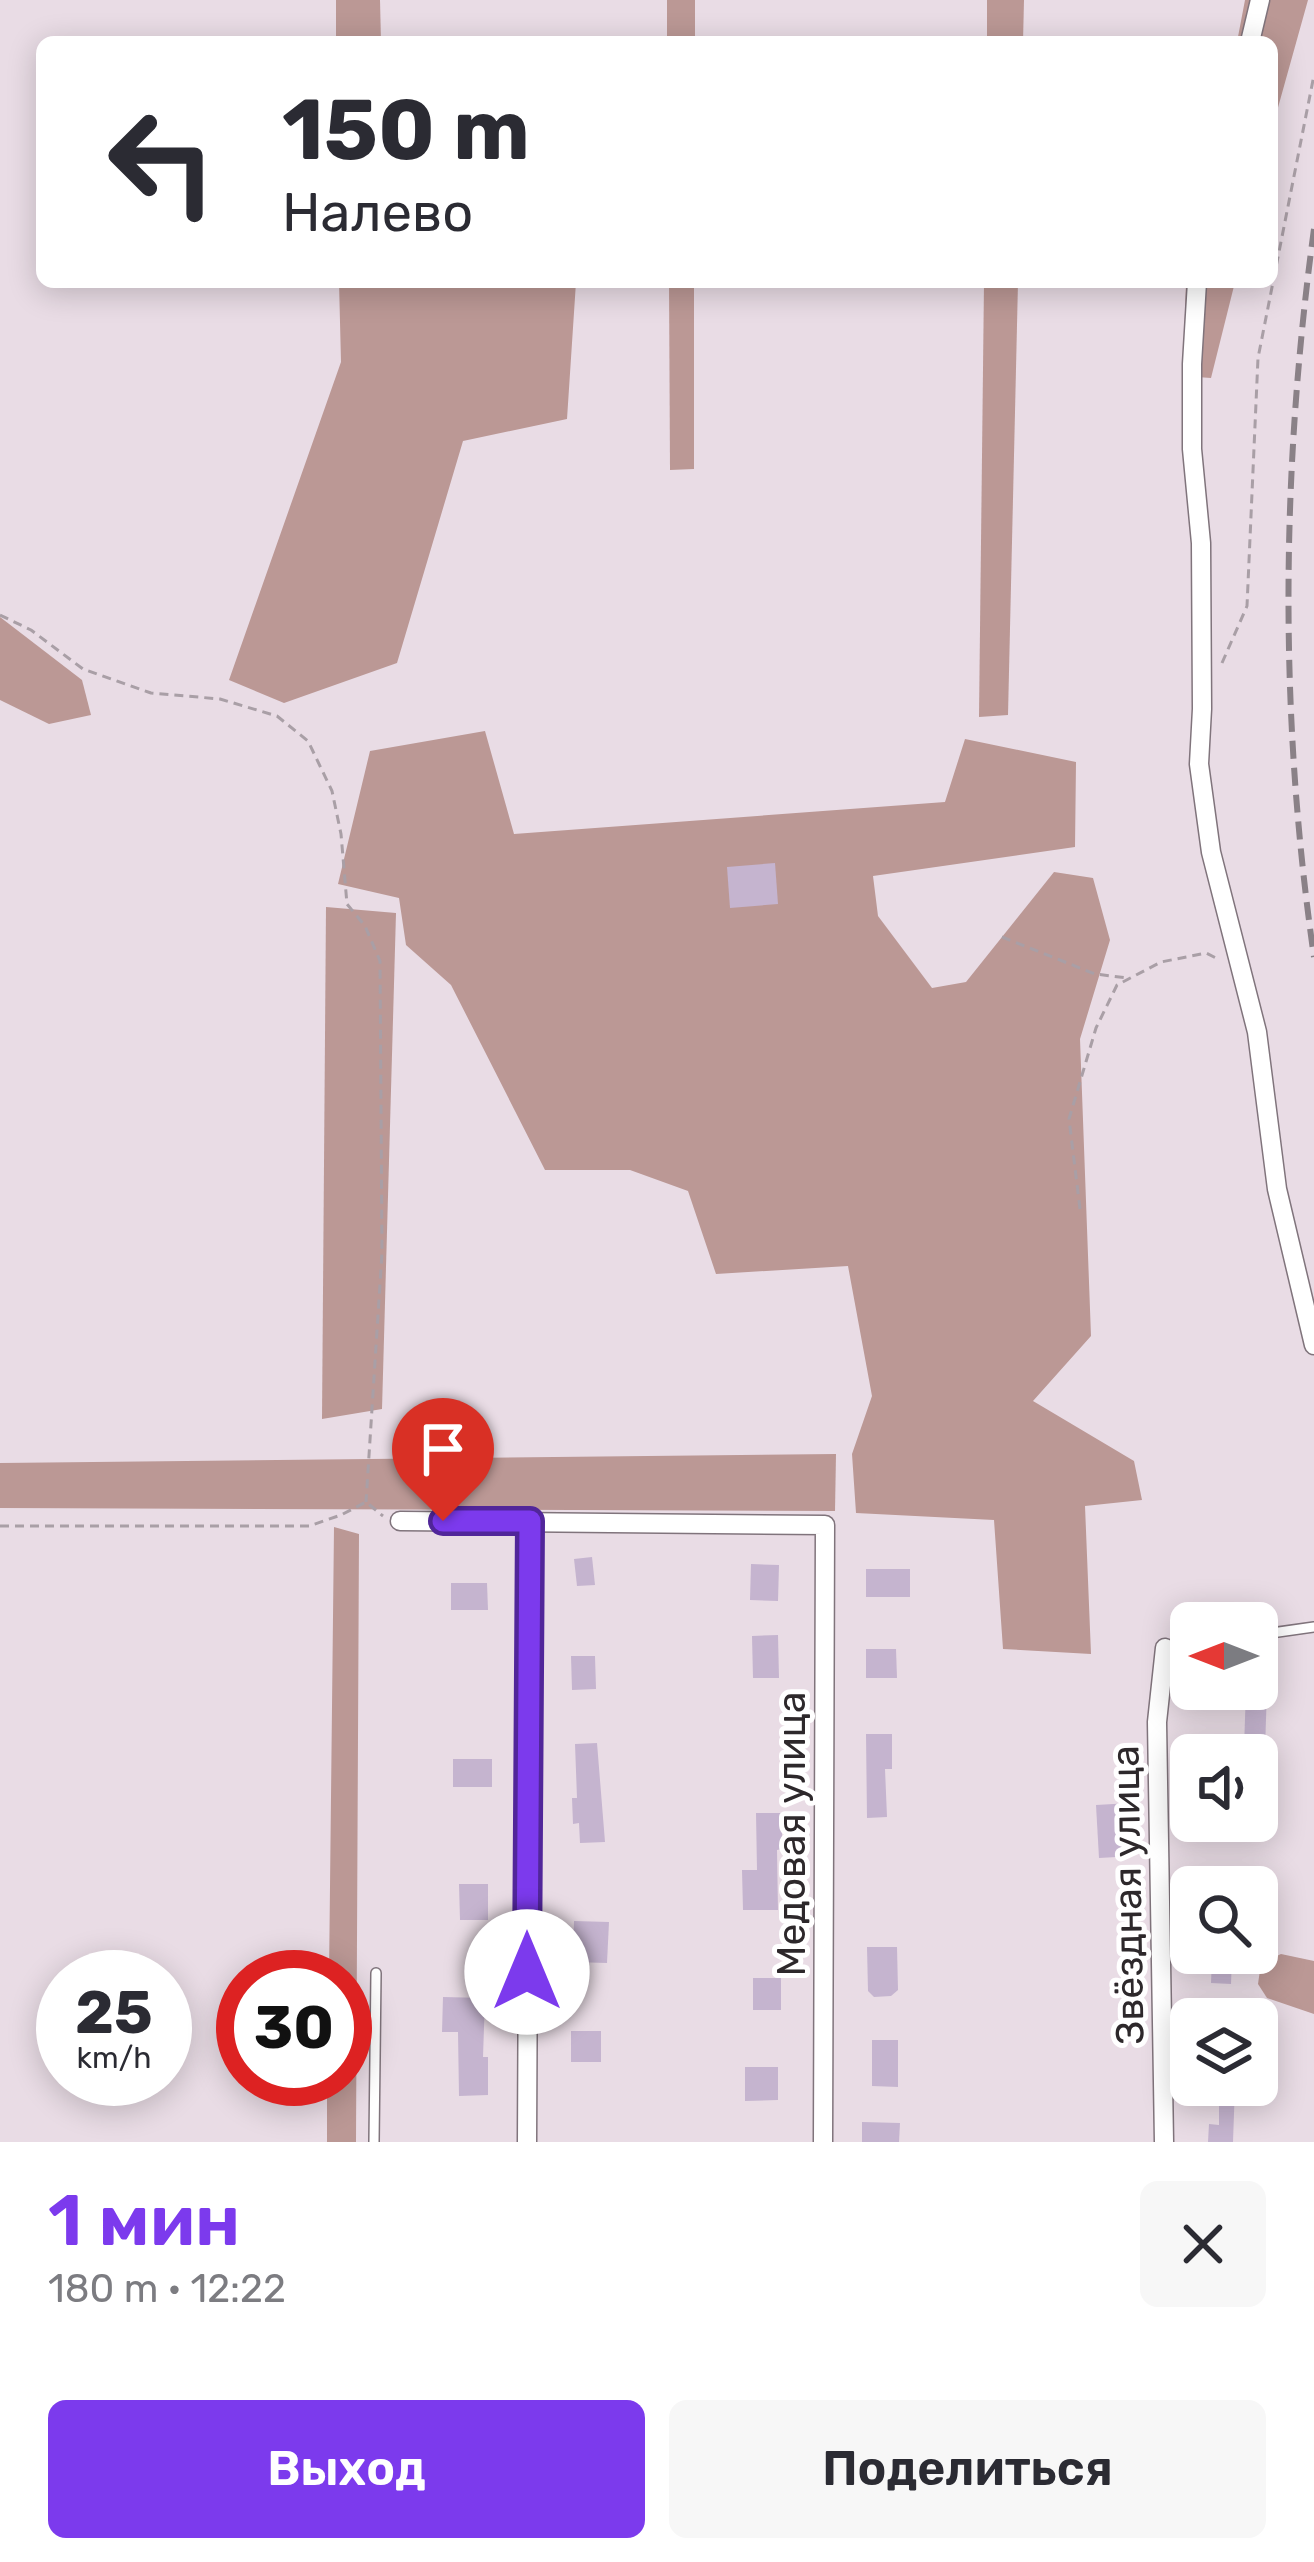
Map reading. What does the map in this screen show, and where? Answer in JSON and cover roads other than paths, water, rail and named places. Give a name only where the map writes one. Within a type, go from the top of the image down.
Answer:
[{"type":"street","points":[[1251,36],[1260,0]]},
{"type":"street","points":[[1197,288],[1192,449],[1201,543],[1199,764],[1211,852],[1257,1033],[1277,1189],[1314,1345]]},
{"type":"street","points":[[400,1521],[530,1521],[527,2142]]},
{"type":"street","name":"Медовая улица","points":[[530,1521],[825,1526],[823,2142]]},
{"type":"street","name":"Звёздная улица","points":[[1164,2142],[1157,1722],[1165,1648]]},
{"type":"lane","points":[[1278,1632],[1314,1627]]},
{"type":"lane","points":[[1165,1648],[1170,1647]]},
{"type":"lane","points":[[374,2142],[376,1973]]},
{"type":"railway","points":[[1314,229],[1295,411],[1288,593],[1295,775],[1314,957]]}]
